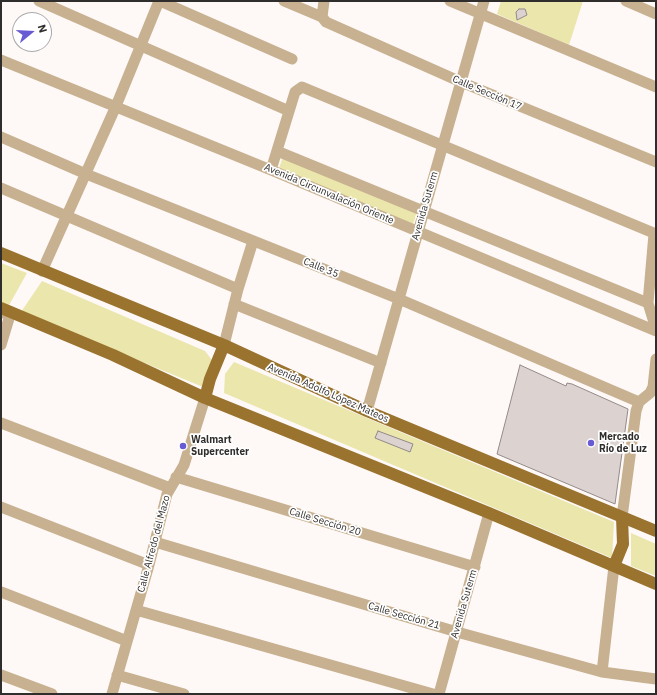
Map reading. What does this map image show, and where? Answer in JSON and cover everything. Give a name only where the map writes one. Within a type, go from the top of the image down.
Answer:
[{"type":"main road","name":"Avenida Adolfo López Mateos","points":[[1,253],[224,345],[367,411],[656,531]]},
{"type":"main road","points":[[4,311],[113,355],[205,398],[656,584]]},
{"type":"main road","points":[[205,398],[210,379],[224,345]]},
{"type":"main road","points":[[614,566],[624,544],[622,517]]},
{"type":"street","points":[[39,1],[142,45],[289,111]]},
{"type":"street","points":[[42,271],[116,106],[160,1],[292,59]]},
{"type":"street","name":"Calle Sección 17","points":[[284,1],[322,17],[326,22],[461,82],[656,162]]},
{"type":"street","points":[[322,17],[324,1]]},
{"type":"street","points":[[450,1],[656,87]]},
{"type":"street","name":"Avenida Suterm","points":[[367,411],[484,1]]},
{"type":"street","points":[[626,1],[656,14]]},
{"type":"street","name":"Avenida Circunvalación Oriente","points":[[1,60],[116,106],[656,330]]},
{"type":"street","points":[[271,170],[295,92],[299,88],[305,88],[443,145],[655,234],[648,303],[656,330]]},
{"type":"street","name":"Calle 35","points":[[1,137],[86,174],[399,300],[639,402]]},
{"type":"street","name":"Avenida Circunvalación Oriente","points":[[277,151],[648,303]]},
{"type":"street","points":[[1,188],[238,289]]},
{"type":"street","points":[[224,345],[238,289],[253,241]]},
{"type":"street","points":[[234,304],[381,363]]},
{"type":"street","points":[[1,345],[4,311]]},
{"type":"street","points":[[622,517],[639,402],[650,393],[653,387],[656,359]]},
{"type":"street","name":"Calle Alfredo del Mazo","points":[[112,694],[170,488],[184,465],[205,398]]},
{"type":"street","points":[[1,423],[170,488]]},
{"type":"street","name":"Calle Sección 20","points":[[176,477],[475,567]]},
{"type":"street","points":[[1,507],[149,565]]},
{"type":"street","name":"Avenida Suterm","points":[[439,694],[489,514]]},
{"type":"street","name":"Calle Sección 21","points":[[155,542],[457,632],[602,672],[656,679]]},
{"type":"street","points":[[602,672],[614,566]]},
{"type":"street","points":[[1,592],[127,640]]},
{"type":"street","points":[[136,610],[433,694]]},
{"type":"street","points":[[1,675],[52,694]]},
{"type":"street","points":[[117,675],[184,694]]},
{"type":"shaded area","points":[[501,1],[583,1],[569,45],[497,14]]},
{"type":"shaded area","points":[[283,157],[417,213],[413,224],[279,168]]},
{"type":"shaded area","points":[[1,263],[27,273],[8,307],[1,304]]},
{"type":"shaded area","points":[[42,281],[205,351],[218,368],[203,387],[21,312]]},
{"type":"shaded area","points":[[234,362],[614,522],[612,558],[224,393],[225,374]]},
{"type":"shaded area","points":[[631,533],[656,544],[656,576],[631,566]]},
{"type":"building","points":[[519,9],[525,9],[527,15],[517,20],[516,12]]},
{"type":"building","points":[[520,365],[566,386],[567,383],[572,384],[628,409],[615,504],[497,454]]},
{"type":"building","points":[[378,431],[413,444],[410,452],[375,438]]},
{"type":"place","name":"Mercado Río de Luz","points":[[591,443]]},
{"type":"place","name":"Walmart Supercenter","points":[[183,446]]}]
